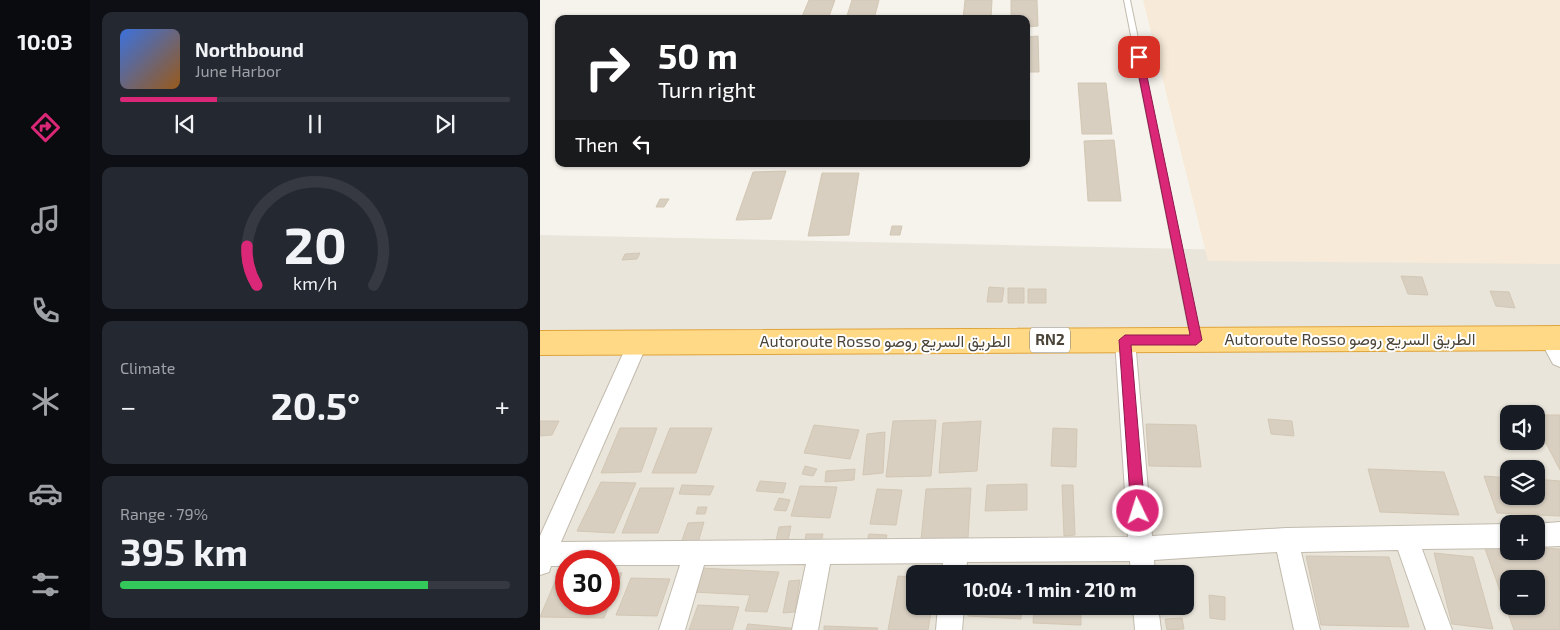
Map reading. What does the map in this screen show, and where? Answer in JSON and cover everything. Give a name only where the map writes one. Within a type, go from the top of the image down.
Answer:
[{"type":"highway","name":"Autoroute Rosso الطريق السريع روصو","points":[[540,343],[1196,340],[1556,345]]},
{"type":"street","points":[[1125,340],[1142,565]]},
{"type":"street","points":[[638,342],[542,559],[696,553],[1140,548],[1286,540],[1500,536]]},
{"type":"street","points":[[1545,535],[1560,534]]},
{"type":"street","points":[[1406,538],[1439,630]]},
{"type":"street","points":[[1286,540],[1307,630]]},
{"type":"street","points":[[955,565],[956,550]]},
{"type":"street","points":[[805,630],[820,551]]},
{"type":"street","points":[[672,630],[696,553]]},
{"type":"street","points":[[949,630],[950,615]]},
{"type":"street","points":[[1147,615],[1148,630]]},
{"type":"lane","points":[[1127,0],[1196,340]]},
{"type":"shaded area","points":[[1143,0],[1560,0],[1560,264],[1208,261]]},
{"type":"shaded area","points":[[540,235],[1560,257],[1560,630],[540,630]]},
{"type":"building","points":[[809,0],[835,0],[829,15],[803,15]]},
{"type":"building","points":[[852,0],[879,0],[875,15],[847,15]]},
{"type":"building","points":[[965,0],[992,0],[991,15],[963,15]]},
{"type":"building","points":[[1011,0],[1037,0],[1038,26],[1030,27],[1030,15],[1011,15]]},
{"type":"building","points":[[1038,36],[1039,72],[1030,72],[1030,37]]},
{"type":"building","points":[[1078,83],[1106,83],[1112,134],[1082,134]]},
{"type":"building","points":[[1114,140],[1121,201],[1088,201],[1084,141]]},
{"type":"building","points":[[786,171],[771,219],[736,220],[753,172]]},
{"type":"building","points":[[822,173],[859,173],[849,235],[808,236]]},
{"type":"building","points":[[660,199],[669,199],[664,207],[656,207]]},
{"type":"building","points":[[892,226],[902,226],[900,235],[890,235]]},
{"type":"building","points":[[640,253],[637,259],[622,260],[625,254]]},
{"type":"building","points":[[1401,276],[1422,277],[1428,295],[1408,294]]},
{"type":"building","points":[[989,287],[1004,288],[1002,302],[987,302]]},
{"type":"building","points":[[1008,288],[1024,288],[1024,303],[1008,303]]},
{"type":"building","points":[[1028,289],[1046,289],[1046,303],[1028,303]]},
{"type":"building","points":[[1490,291],[1509,292],[1515,308],[1496,306]]},
{"type":"building","points":[[1545,415],[1560,415],[1560,470],[1545,441]]},
{"type":"building","points":[[1268,419],[1292,421],[1294,436],[1271,434]]},
{"type":"building","points":[[936,420],[931,476],[886,477],[893,421]]},
{"type":"building","points":[[540,421],[559,421],[552,435],[540,436]]},
{"type":"building","points":[[981,421],[977,471],[939,473],[943,423]]},
{"type":"building","points":[[1146,424],[1196,425],[1201,467],[1149,466]]},
{"type":"building","points":[[814,425],[859,430],[850,459],[804,453]]},
{"type":"building","points":[[620,428],[657,428],[641,472],[601,473]]},
{"type":"building","points":[[670,428],[712,428],[696,473],[652,473]]},
{"type":"building","points":[[1053,428],[1077,429],[1076,467],[1051,466]]},
{"type":"building","points":[[885,432],[883,473],[863,475],[867,434]]},
{"type":"building","points":[[805,466],[817,469],[813,476],[802,474]]},
{"type":"building","points":[[855,469],[854,480],[825,482],[826,471]]},
{"type":"building","points":[[1368,469],[1444,472],[1459,515],[1380,512]]},
{"type":"building","points":[[1484,476],[1500,477],[1500,505],[1545,505],[1545,480],[1560,481],[1560,516],[1497,513]]},
{"type":"building","points":[[760,481],[786,483],[783,493],[756,491]]},
{"type":"building","points":[[601,482],[636,483],[614,533],[577,531]]},
{"type":"building","points":[[1027,484],[1027,510],[985,511],[987,485]]},
{"type":"building","points":[[682,485],[714,486],[710,495],[679,494]]},
{"type":"building","points":[[1062,485],[1073,485],[1075,535],[1064,536]]},
{"type":"building","points":[[800,486],[837,487],[830,518],[791,516]]},
{"type":"building","points":[[640,488],[674,488],[658,533],[622,533]]},
{"type":"building","points":[[971,488],[968,538],[921,540],[926,489]]},
{"type":"building","points":[[877,489],[902,490],[896,525],[870,524]]},
{"type":"building","points":[[779,498],[790,500],[786,511],[774,510]]},
{"type":"building","points":[[698,507],[707,507],[705,514],[696,514]]},
{"type":"building","points":[[704,522],[698,543],[681,543],[688,523]]},
{"type":"building","points":[[791,526],[788,541],[776,541],[779,527]]},
{"type":"building","points":[[806,534],[823,534],[821,542],[805,542]]},
{"type":"building","points":[[869,534],[887,535],[885,542],[867,541]]},
{"type":"building","points":[[1484,546],[1500,547],[1500,560],[1545,560],[1545,548],[1560,549],[1560,630],[1514,630],[1509,615],[1545,615],[1545,570],[1500,570],[1500,591]]},
{"type":"building","points":[[1434,553],[1473,557],[1493,629],[1452,624]]},
{"type":"building","points":[[1306,556],[1389,557],[1409,627],[1321,625]]},
{"type":"building","points":[[701,568],[779,572],[767,612],[745,611],[750,595],[693,592]]},
{"type":"building","points":[[898,576],[906,576],[906,615],[930,615],[928,630],[888,630]]},
{"type":"building","points":[[631,578],[670,579],[657,616],[616,615],[620,615],[620,605]]},
{"type":"building","points":[[800,580],[795,612],[783,613],[789,581]]},
{"type":"building","points":[[555,581],[555,615],[605,615],[604,618],[540,617]]},
{"type":"building","points":[[1209,595],[1225,597],[1225,620],[1210,618]]},
{"type":"building","points":[[698,605],[739,607],[732,630],[689,630]]},
{"type":"building","points":[[968,615],[1021,615],[1021,619]]},
{"type":"building","points":[[1033,615],[1081,615],[1081,625],[1033,623]]},
{"type":"building","points":[[1182,618],[1184,629],[1167,630],[1165,619]]},
{"type":"building","points":[[748,624],[801,629],[746,630]]},
{"type":"building","points":[[824,626],[878,628],[877,630],[824,630]]},
{"type":"route","points":[[1138,511],[1125,340],[1196,340],[1139,57]]}]
